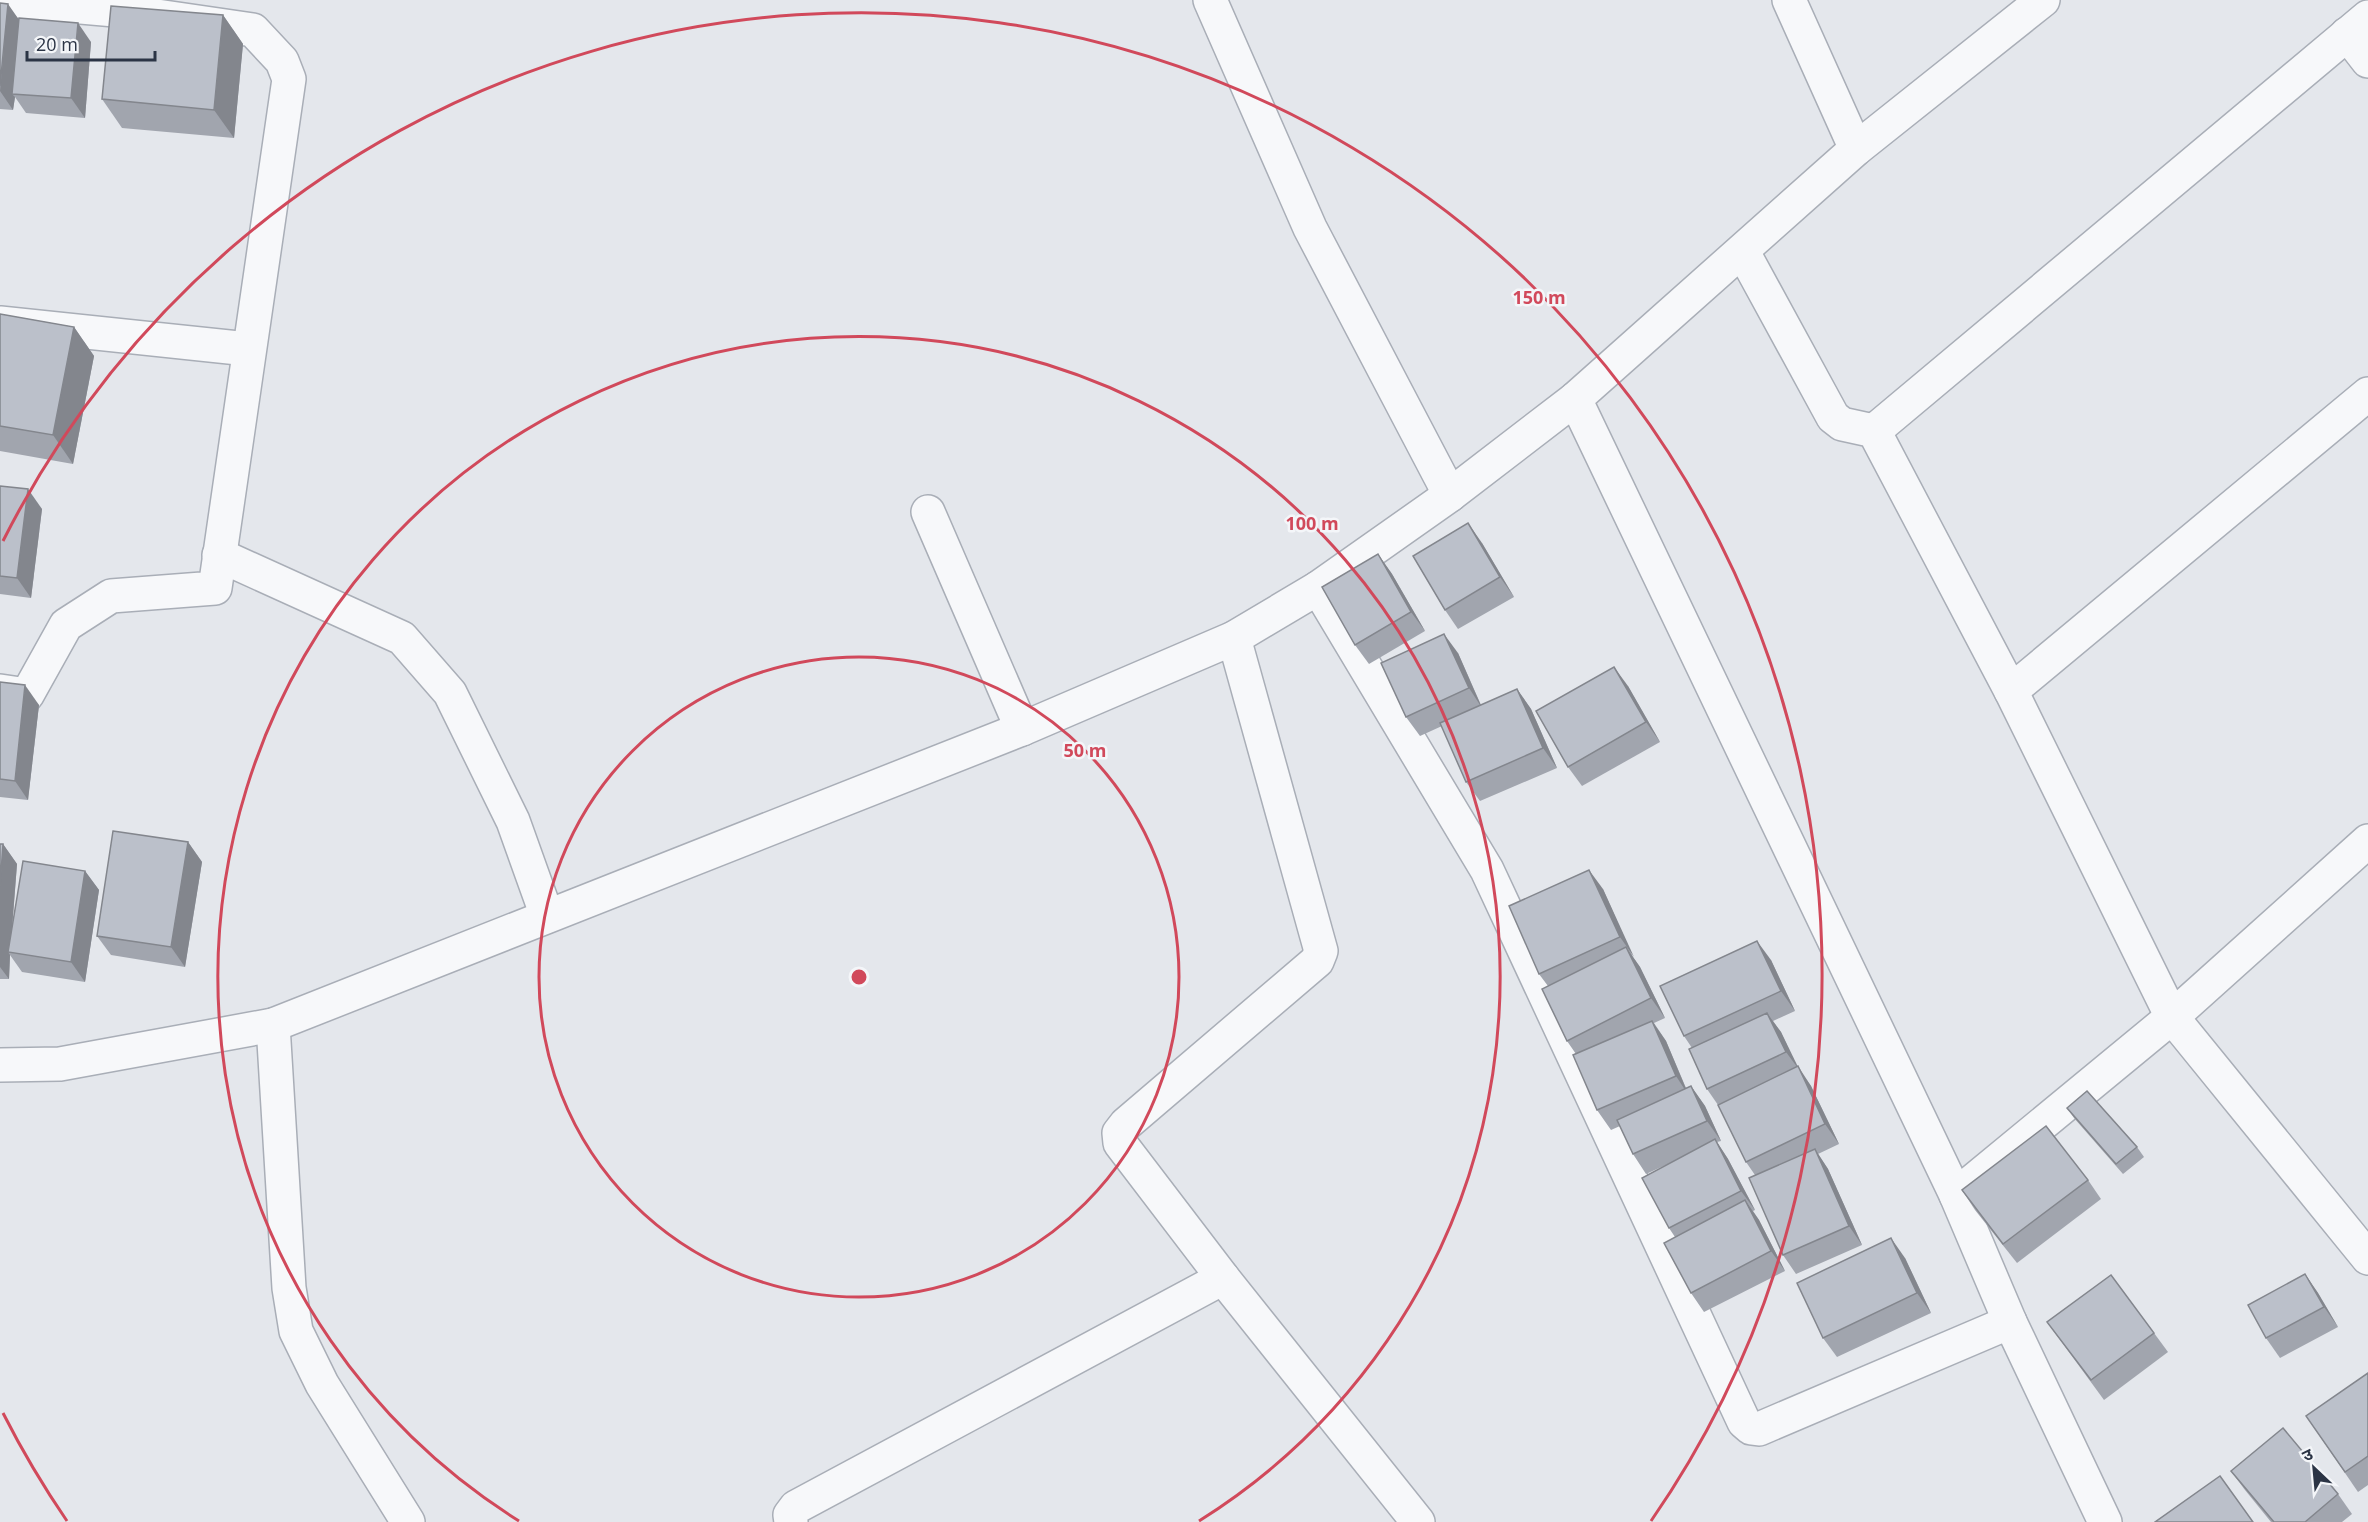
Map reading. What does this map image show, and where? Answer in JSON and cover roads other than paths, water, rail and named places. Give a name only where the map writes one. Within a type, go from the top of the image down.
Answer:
[{"type":"street","points":[[0,691],[27,695],[66,625],[111,596],[215,588],[248,350],[290,79],[282,61],[253,30],[115,5],[1,0]]},
{"type":"street","points":[[1210,0],[1310,228],[1450,495]]},
{"type":"street","points":[[1789,0],[1856,149]]},
{"type":"street","points":[[0,1065],[60,1064],[273,1025],[1022,729],[1234,638],[1318,588],[1450,495],[1575,399],[1743,252],[1856,149],[2043,0]]},
{"type":"street","points":[[1874,430],[2358,26],[2368,60]]},
{"type":"street","points":[[1743,252],[1833,417],[1842,424],[1874,430]]},
{"type":"street","points":[[0,323],[248,350]]},
{"type":"street","points":[[2011,691],[2368,394]]},
{"type":"street","points":[[1575,399],[1956,1195],[2010,1322],[2105,1522]]},
{"type":"street","points":[[1874,430],[2011,691],[2172,1017],[2368,1258]]},
{"type":"street","points":[[928,512],[1022,729]]},
{"type":"street","points":[[219,555],[402,638],[450,693],[513,821],[547,916]]},
{"type":"street","points":[[1318,588],[1487,870],[1744,1422],[1751,1428],[1759,1428],[2010,1322]]},
{"type":"street","points":[[1234,638],[1321,951],[1317,961],[1126,1124],[1119,1133],[1120,1143],[1410,1519]]},
{"type":"street","points":[[1956,1195],[2172,1017],[2368,841]]},
{"type":"street","points":[[273,1025],[290,1288],[296,1331],[322,1384],[408,1522]]},
{"type":"street","points":[[791,1522],[790,1515],[796,1507],[1223,1278]]}]
